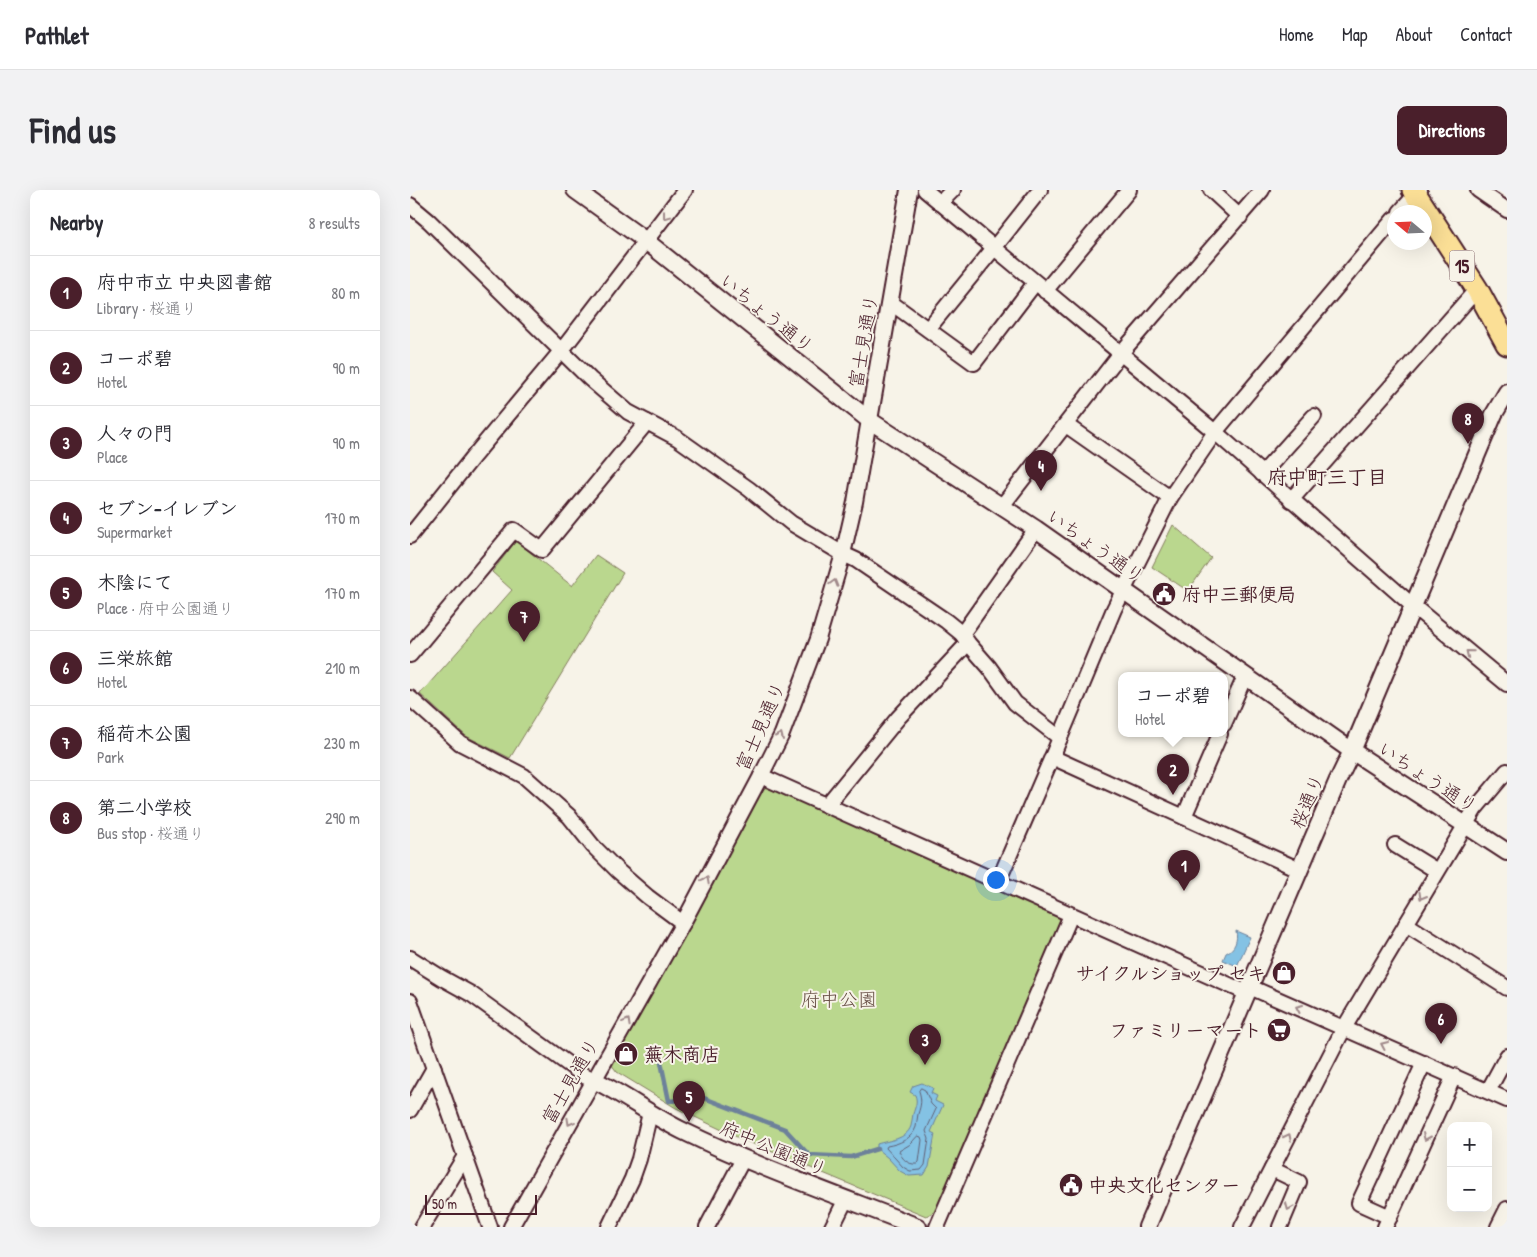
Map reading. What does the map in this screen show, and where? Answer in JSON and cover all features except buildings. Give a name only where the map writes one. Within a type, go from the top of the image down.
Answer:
[{"type":"main road","name":"15","points":[[1416,191],[1477,289],[1507,344]]},
{"type":"street","name":"いちょう通り","points":[[575,190],[646,241],[869,420],[1036,529],[1352,750],[1507,852]]},
{"type":"street","points":[[410,536],[562,350],[685,190]]},
{"type":"street","name":"富士見通り","points":[[511,1227],[682,923],[782,734],[818,639],[843,554],[855,502],[908,190]]},
{"type":"street","points":[[925,190],[1215,432],[1412,606],[1507,684]]},
{"type":"street","points":[[940,203],[953,190]]},
{"type":"street","points":[[928,329],[1040,190]]},
{"type":"street","points":[[890,302],[974,362],[1129,190]]},
{"type":"street","points":[[1211,190],[1240,217]]},
{"type":"street","points":[[1002,506],[1121,353],[1262,190]]},
{"type":"street","points":[[1478,190],[1507,210]]},
{"type":"street","points":[[1405,205],[1416,191]]},
{"type":"street","points":[[410,206],[429,221],[590,379],[628,412],[677,438],[749,489],[791,523],[856,560],[946,621],[965,639],[989,667],[1015,703],[1060,738]]},
{"type":"street","points":[[998,882],[1114,609],[1170,498],[1215,432],[1387,227]]},
{"type":"street","points":[[1291,500],[1477,289]]},
{"type":"street","name":"桜通り","points":[[1147,1227],[1494,414],[1507,392]]},
{"type":"street","points":[[1262,474],[1314,416]]},
{"type":"street","points":[[410,655],[514,530],[542,550],[647,422]]},
{"type":"street","points":[[1066,425],[1170,498]]},
{"type":"street","points":[[827,806],[965,639],[1036,529]]},
{"type":"street","points":[[1228,715],[1245,676]]},
{"type":"street","points":[[410,698],[460,743],[524,776],[569,816],[592,846],[618,871],[648,898],[682,923]]},
{"type":"street","points":[[1184,817],[1219,737]]},
{"type":"street","points":[[1052,758],[1300,870]]},
{"type":"street","points":[[1242,1227],[1344,1028],[1465,824],[1507,771]]},
{"type":"street","points":[[761,776],[1070,915],[1344,1028],[1507,1100]]},
{"type":"street","points":[[1395,845],[1437,871]]},
{"type":"street","points":[[936,1227],[1070,915]]},
{"type":"street","points":[[1406,924],[1507,988]]},
{"type":"street","points":[[410,958],[471,994],[586,1077],[594,1080]]},
{"type":"street","points":[[410,1001],[490,1227]]},
{"type":"street","points":[[1488,1092],[1507,1056]]},
{"type":"street","points":[[1424,1063],[1360,1203],[1388,1222],[1454,1076]]},
{"type":"street","points":[[410,1110],[434,1068]]},
{"type":"street","name":"府中公園通り","points":[[594,1080],[619,1092],[650,1113],[682,1130],[743,1158],[918,1227]]},
{"type":"street","points":[[609,1227],[635,1172],[650,1113]]},
{"type":"street","points":[[422,1227],[465,1156]]},
{"type":"street","points":[[707,1227],[743,1158]]},
{"type":"street","points":[[1272,1169],[1299,1182],[1280,1227]]},
{"type":"street","points":[[832,1227],[846,1199]]},
{"type":"street","points":[[1498,1227],[1507,1209]]},
{"type":"green space","points":[[1173,525],[1211,558],[1188,591],[1152,567]]},
{"type":"green space","points":[[516,541],[572,586],[596,555],[623,573],[510,758],[466,736],[420,694],[512,590],[492,572]]},
{"type":"green space","name":"府中公園","points":[[770,786],[1058,916],[1061,921],[936,1211],[926,1216],[739,1138],[676,1108],[617,1072],[611,1064],[762,789]]},
{"type":"water","points":[[1236,931],[1250,937],[1237,966],[1223,960],[1226,953],[1235,944],[1237,938]]},
{"type":"water","points":[[922,1083],[933,1088],[931,1093],[937,1096],[935,1101],[943,1105],[931,1132],[935,1134],[929,1167],[924,1175],[909,1176],[900,1171],[877,1149],[877,1144],[897,1139],[909,1131],[916,1102],[915,1095],[910,1092],[913,1086]]},
{"type":"waterway","points":[[661,1062],[669,1101],[704,1098],[785,1129],[809,1155],[851,1157],[877,1149]]},
{"type":"place","name":"第二小学校","points":[[1468,444]]},
{"type":"place","name":"セブン-イレブン","points":[[1041,491]]},
{"type":"place","name":"府中三郵便局","points":[[1164,594]]},
{"type":"place","name":"稲荷木公園","points":[[524,642]]},
{"type":"place","name":"コーポ碧","points":[[1173,795]]},
{"type":"place","name":"府中市立 中央図書館","points":[[1184,891]]},
{"type":"place","name":"サイクルショップ セキ","points":[[1284,973]]},
{"type":"place","name":"ファミリーマート","points":[[1279,1030]]},
{"type":"place","name":"三栄旅館","points":[[1441,1044]]},
{"type":"place","name":"蕪木商店","points":[[626,1054]]},
{"type":"place","name":"人々の門","points":[[925,1065]]},
{"type":"place","name":"木陰にて","points":[[689,1122]]},
{"type":"place","name":"中央文化センター","points":[[1071,1185]]},
{"type":"district","name":"府中町三丁目","points":[[1327,476]]}]
